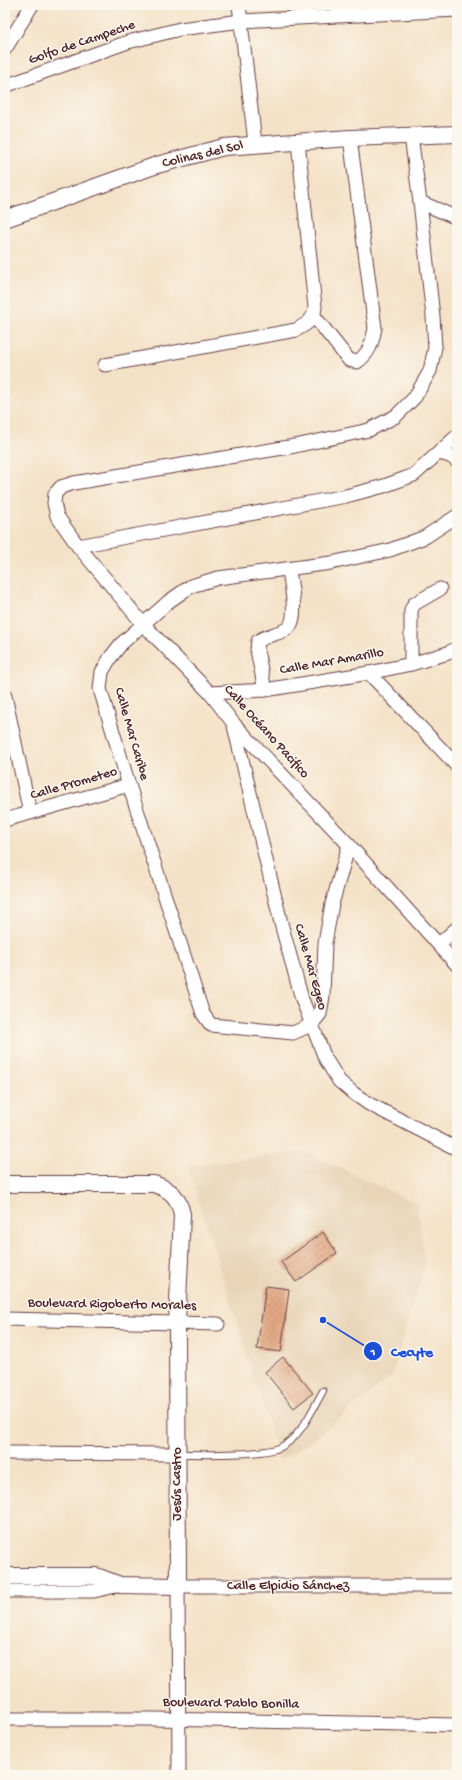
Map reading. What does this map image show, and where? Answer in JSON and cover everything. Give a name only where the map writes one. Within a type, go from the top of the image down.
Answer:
[{"type":"street","points":[[6,45],[32,5]]},
{"type":"street","points":[[240,5],[255,143]]},
{"type":"street","name":"Golfo de Campeche","points":[[5,86],[128,42],[180,29],[241,21],[457,10]]},
{"type":"street","name":"Colinas del Sol","points":[[5,219],[158,165],[224,147],[255,143],[457,134]]},
{"type":"street","points":[[411,136],[420,202],[457,218]]},
{"type":"street","points":[[314,316],[349,360],[356,362],[365,356],[372,344],[376,328],[350,138]]},
{"type":"street","points":[[105,365],[296,330],[308,323],[314,316],[315,307],[298,142]]},
{"type":"street","name":"Calle Océano Pacifico","points":[[420,202],[433,316],[435,347],[430,371],[415,397],[396,416],[369,430],[295,446],[74,483],[61,487],[55,494],[54,503],[57,516],[78,546],[144,625],[210,693],[234,724],[349,845],[457,965]]},
{"type":"street","points":[[78,546],[346,496],[414,474],[457,436]]},
{"type":"street","points":[[439,453],[450,456],[457,461]]},
{"type":"street","name":"Calle Mar Caribe","points":[[310,1025],[293,1033],[211,1026],[203,1014],[129,785],[100,689],[102,672],[110,658],[121,644],[168,602],[191,586],[204,581],[331,563],[390,550],[425,537],[457,516]]},
{"type":"street","points":[[265,690],[257,650],[258,641],[264,637],[286,630],[294,618],[288,569]]},
{"type":"street","points":[[411,664],[410,610],[414,604],[440,589]]},
{"type":"street","name":"Calle Mar Amarillo","points":[[210,693],[265,690],[369,673],[411,664],[448,653],[457,648]]},
{"type":"street","points":[[369,673],[457,766]]},
{"type":"street","points":[[5,696],[30,813]]},
{"type":"street","name":"Calle Mar Egeo","points":[[234,724],[282,927],[310,1025],[325,1058],[339,1080],[353,1093],[370,1104],[457,1149]]},
{"type":"street","name":"Calle Prometeo","points":[[5,820],[129,785]]},
{"type":"street","points":[[310,1025],[320,1014],[323,996],[325,943],[332,904],[349,845]]},
{"type":"street","points":[[439,944],[457,928]]},
{"type":"street","name":"Jesús Castro","points":[[5,1184],[154,1184],[174,1194],[179,1203],[182,1214],[176,1323],[179,1775]]},
{"type":"street","name":"Boulevard Rigoberto Morales","points":[[5,1319],[218,1324]]},
{"type":"street","points":[[5,1453],[176,1454]]},
{"type":"street","name":"Calle Elpidio Sánchez","points":[[5,1576],[96,1576],[120,1585]]},
{"type":"street","name":"Calle Elpidio Sánchez","points":[[5,1591],[94,1591],[120,1585],[457,1586]]},
{"type":"street","name":"Boulevard Pablo Bonilla","points":[[5,1719],[179,1720],[457,1725]]},
{"type":"lane","points":[[176,1454],[263,1452],[281,1447],[299,1432],[323,1391]]},
{"type":"shaded area","points":[[304,1151],[417,1204],[425,1264],[392,1376],[309,1443],[280,1460],[188,1166]]},
{"type":"building","points":[[323,1232],[337,1253],[296,1282],[281,1262]]},
{"type":"building","points":[[266,1286],[289,1289],[281,1352],[257,1349]]},
{"type":"building","points":[[283,1357],[313,1393],[294,1408],[265,1372]]},
{"type":"place","name":"Cecyte","points":[[323,1320]]}]
